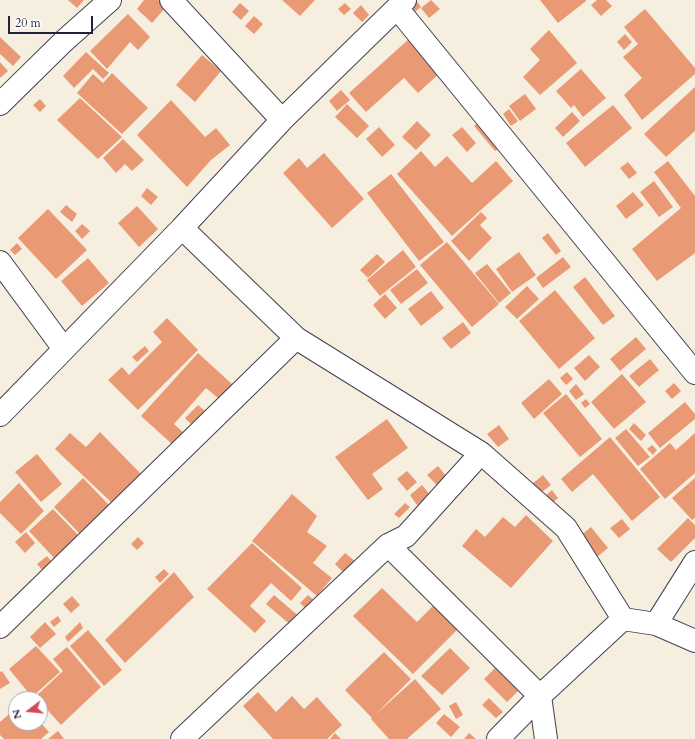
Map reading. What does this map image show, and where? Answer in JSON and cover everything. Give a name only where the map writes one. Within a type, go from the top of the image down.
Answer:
[{"type":"street","points":[[0,104],[64,41],[110,0]]},
{"type":"street","points":[[171,0],[282,120]]},
{"type":"street","points":[[0,415],[182,228],[282,120],[401,4],[695,374]]},
{"type":"street","points":[[182,228],[296,338],[481,453],[566,528],[623,618],[656,624],[695,641]]},
{"type":"street","points":[[0,262],[64,349]]},
{"type":"street","points":[[0,627],[296,338]]},
{"type":"street","points":[[182,739],[388,545],[406,536],[481,453]]},
{"type":"street","points":[[388,545],[540,696],[546,739]]},
{"type":"street","points":[[656,624],[695,562]]},
{"type":"street","points":[[498,739],[540,696],[623,618]]},
{"type":"building","points":[[68,0],[84,0],[77,8]]},
{"type":"building","points":[[144,0],[158,0],[166,7],[152,23],[137,9]]},
{"type":"building","points":[[282,0],[315,0],[300,16]]},
{"type":"building","points":[[412,0],[416,0],[421,7],[412,14],[405,4]]},
{"type":"building","points":[[431,0],[440,9],[429,18],[421,8]]},
{"type":"building","points":[[540,0],[586,0],[586,1],[558,23]]},
{"type":"building","points":[[597,0],[606,0],[612,6],[601,16],[591,5]]},
{"type":"building","points":[[240,3],[249,11],[241,20],[232,12]]},
{"type":"building","points":[[345,3],[351,9],[344,15],[338,9]]},
{"type":"building","points":[[361,5],[369,15],[362,22],[353,13]]},
{"type":"building","points":[[645,9],[695,68],[695,74],[642,120],[624,95],[642,78],[623,57],[638,44],[624,27]]},
{"type":"building","points":[[128,14],[150,37],[138,50],[130,42],[107,69],[90,51]]},
{"type":"building","points":[[254,16],[263,24],[254,34],[245,26]]},
{"type":"building","points":[[549,30],[577,63],[540,95],[523,77],[540,60],[530,49]]},
{"type":"building","points":[[625,34],[632,42],[624,50],[617,42]]},
{"type":"building","points":[[0,37],[21,57],[13,66],[0,54]]},
{"type":"building","points":[[410,38],[441,72],[418,93],[404,78],[366,112],[349,93]]},
{"type":"building","points":[[86,52],[109,73],[103,79],[93,69],[74,88],[63,76]]},
{"type":"building","points":[[202,55],[221,71],[195,102],[176,85]]},
{"type":"building","points":[[0,62],[8,71],[0,78]]},
{"type":"building","points":[[581,69],[606,98],[583,117],[574,105],[571,108],[556,91]]},
{"type":"building","points":[[112,73],[148,108],[122,134],[77,93],[93,74],[103,83]]},
{"type":"building","points":[[695,87],[695,131],[666,157],[644,134]]},
{"type":"building","points":[[341,90],[350,100],[337,111],[329,101]]},
{"type":"building","points":[[525,94],[536,109],[520,121],[509,106]]},
{"type":"building","points":[[80,98],[122,137],[98,159],[57,120]]},
{"type":"building","points":[[40,99],[46,106],[40,112],[33,105]]},
{"type":"building","points":[[171,100],[205,137],[216,128],[230,145],[211,160],[187,187],[137,135]]},
{"type":"building","points":[[347,104],[369,126],[357,138],[335,117]]},
{"type":"building","points":[[613,105],[632,128],[585,167],[566,143]]},
{"type":"building","points":[[509,109],[518,121],[511,126],[503,114]]},
{"type":"building","points":[[572,112],[580,121],[563,137],[555,128]]},
{"type":"building","points":[[484,117],[506,143],[495,151],[474,126]]},
{"type":"building","points":[[417,121],[431,135],[416,150],[402,137]]},
{"type":"building","points":[[379,127],[395,145],[382,157],[366,139]]},
{"type":"building","points":[[462,127],[476,143],[467,152],[452,135]]},
{"type":"building","points":[[123,139],[144,160],[132,171],[125,164],[116,173],[103,158]]},
{"type":"building","points":[[421,151],[435,167],[447,156],[472,183],[496,161],[513,181],[452,236],[397,174]]},
{"type":"building","points":[[324,153],[364,199],[332,228],[283,173],[299,158],[307,168]]},
{"type":"building","points":[[668,161],[695,196],[695,253],[657,281],[632,249],[681,208],[654,172]]},
{"type":"building","points":[[628,162],[637,173],[629,179],[620,168]]},
{"type":"building","points":[[391,174],[444,242],[419,261],[367,193]]},
{"type":"building","points":[[654,181],[673,207],[659,217],[640,192]]},
{"type":"building","points":[[147,188],[158,197],[151,205],[141,196]]},
{"type":"building","points":[[633,192],[644,205],[626,219],[616,206]]},
{"type":"building","points":[[66,205],[77,214],[72,222],[60,212]]},
{"type":"building","points":[[137,206],[158,229],[139,247],[118,223]]},
{"type":"building","points":[[48,209],[87,250],[56,279],[18,238]]},
{"type":"building","points":[[481,212],[487,218],[480,225],[492,238],[469,261],[451,241]]},
{"type":"building","points":[[82,224],[90,231],[82,239],[75,231]]},
{"type":"building","points":[[548,233],[561,251],[556,255],[542,238]]},
{"type":"building","points":[[447,242],[499,304],[472,327],[420,265]]},
{"type":"building","points":[[17,243],[22,249],[15,255],[10,250]]},
{"type":"building","points":[[403,250],[416,267],[380,296],[367,280]]},
{"type":"building","points":[[519,252],[536,275],[512,292],[496,269]]},
{"type":"building","points":[[377,254],[385,262],[368,278],[360,270]]},
{"type":"building","points":[[563,257],[571,267],[543,288],[536,278]]},
{"type":"building","points":[[88,258],[109,283],[82,306],[61,281]]},
{"type":"building","points":[[487,264],[511,293],[499,303],[475,273]]},
{"type":"building","points":[[417,269],[428,283],[401,304],[390,290]]},
{"type":"building","points":[[585,277],[615,316],[603,325],[573,287]]},
{"type":"building","points":[[527,286],[539,299],[517,319],[505,307]]},
{"type":"building","points":[[555,290],[595,338],[559,369],[519,321]]},
{"type":"building","points":[[431,291],[444,308],[421,326],[408,309]]},
{"type":"building","points":[[385,294],[397,308],[385,319],[373,305]]},
{"type":"building","points":[[167,318],[198,350],[138,410],[108,380],[122,367],[129,375],[162,342],[153,332]]},
{"type":"building","points":[[463,322],[471,333],[451,349],[442,338]]},
{"type":"building","points":[[636,337],[646,349],[620,371],[610,359]]},
{"type":"building","points":[[145,346],[149,351],[137,362],[132,357]]},
{"type":"building","points":[[198,353],[233,385],[219,399],[206,388],[174,424],[184,433],[173,445],[141,416]]},
{"type":"building","points":[[589,355],[600,367],[585,381],[574,368]]},
{"type":"building","points":[[650,359],[659,370],[639,387],[629,376]]},
{"type":"building","points":[[567,372],[573,379],[566,385],[560,378]]},
{"type":"building","points":[[622,374],[646,402],[614,429],[591,402]]},
{"type":"building","points":[[549,379],[562,394],[534,419],[521,403]]},
{"type":"building","points":[[674,383],[681,391],[672,399],[665,391]]},
{"type":"building","points":[[576,384],[584,394],[576,400],[569,391]]},
{"type":"building","points":[[566,394],[602,439],[580,457],[543,413]]},
{"type":"building","points":[[586,399],[590,404],[585,408],[581,403]]},
{"type":"building","points":[[685,402],[695,414],[695,419],[660,448],[648,433]]},
{"type":"building","points":[[198,405],[205,411],[191,424],[185,418]]},
{"type":"building","points":[[387,419],[408,448],[372,474],[383,489],[368,500],[335,457]]},
{"type":"building","points":[[634,423],[646,435],[641,441],[629,429]]},
{"type":"building","points":[[499,425],[509,439],[498,447],[487,434]]},
{"type":"building","points":[[626,429],[650,457],[638,466],[615,438]]},
{"type":"building","points":[[100,432],[141,474],[112,503],[55,449],[70,433],[86,447]]},
{"type":"building","points":[[695,433],[695,473],[665,499],[640,469],[670,443],[676,450]]},
{"type":"building","points":[[610,437],[660,497],[632,521],[593,474],[572,492],[561,479]]},
{"type":"building","points":[[652,445],[657,450],[653,455],[647,449]]},
{"type":"building","points":[[37,454],[62,484],[41,502],[15,472]]},
{"type":"building","points":[[438,466],[447,477],[437,485],[427,475]]},
{"type":"building","points":[[407,471],[417,482],[407,491],[397,479]]},
{"type":"building","points":[[543,475],[551,485],[539,494],[532,484]]},
{"type":"building","points":[[83,478],[109,505],[80,534],[54,507]]},
{"type":"building","points":[[695,478],[695,518],[692,520],[672,498]]},
{"type":"building","points":[[19,483],[44,511],[21,534],[0,513],[0,502]]},
{"type":"building","points":[[422,485],[430,495],[417,505],[410,495]]},
{"type":"building","points":[[552,490],[558,498],[550,505],[543,498]]},
{"type":"building","points":[[292,494],[317,516],[307,532],[327,546],[313,563],[332,578],[317,596],[252,541]]},
{"type":"building","points":[[405,503],[410,507],[399,518],[394,514]]},
{"type":"building","points":[[53,509],[78,535],[54,558],[29,531]]},
{"type":"building","points":[[526,515],[553,541],[511,588],[462,546],[476,529],[485,537],[503,517],[515,527]]},
{"type":"building","points":[[688,518],[695,525],[695,538],[671,562],[657,549]]},
{"type":"building","points":[[622,519],[630,529],[619,538],[610,528]]},
{"type":"building","points":[[591,527],[608,548],[597,557],[580,536]]},
{"type":"building","points":[[26,532],[35,543],[25,553],[15,542]]},
{"type":"building","points":[[138,537],[144,543],[137,550],[131,544]]},
{"type":"building","points":[[252,543],[302,588],[291,601],[271,583],[250,606],[266,621],[255,633],[207,589]]},
{"type":"building","points":[[345,553],[355,561],[344,573],[335,564]]},
{"type":"building","points":[[47,556],[53,563],[43,571],[37,564]]},
{"type":"building","points":[[164,569],[169,574],[160,583],[155,577]]},
{"type":"building","points":[[174,572],[194,597],[125,663],[105,640]]},
{"type":"building","points":[[382,588],[417,622],[433,606],[458,629],[413,674],[353,616]]},
{"type":"building","points":[[274,595],[301,618],[293,627],[266,604]]},
{"type":"building","points":[[308,595],[316,602],[308,611],[300,603]]},
{"type":"building","points":[[72,596],[80,605],[71,613],[63,604]]},
{"type":"building","points":[[58,616],[61,621],[54,627],[50,622]]},
{"type":"building","points":[[45,622],[56,634],[40,648],[30,637]]},
{"type":"building","points":[[80,622],[83,628],[68,642],[65,637]]},
{"type":"building","points":[[88,630],[122,670],[104,686],[70,646]]},
{"type":"building","points":[[36,646],[60,672],[39,691],[27,691],[9,669]]},
{"type":"building","points":[[67,647],[101,687],[61,725],[48,711],[48,691],[41,691],[63,671],[53,659]]},
{"type":"building","points":[[450,648],[470,668],[442,695],[421,676]]},
{"type":"building","points":[[384,652],[411,679],[375,715],[415,679],[441,709],[407,739],[389,739],[371,719],[372,718],[345,690]]},
{"type":"building","points":[[495,668],[518,691],[507,702],[484,679]]},
{"type":"building","points":[[2,671],[10,683],[0,689],[0,672]]},
{"type":"building","points":[[258,692],[276,712],[292,696],[304,709],[317,697],[342,725],[327,739],[273,739],[243,706]]},
{"type":"building","points":[[489,698],[503,712],[496,718],[482,705]]},
{"type":"building","points":[[456,702],[463,715],[456,719],[449,706]]},
{"type":"building","points":[[444,714],[460,727],[451,737],[436,723]]},
{"type":"building","points":[[8,715],[8,731],[49,732],[41,739],[4,739],[0,735],[0,722]]},
{"type":"building","points":[[58,731],[64,739],[48,739]]},
{"type":"building","points":[[335,733],[341,739],[330,739]]},
{"type":"building","points":[[469,733],[476,739],[464,739]]}]
